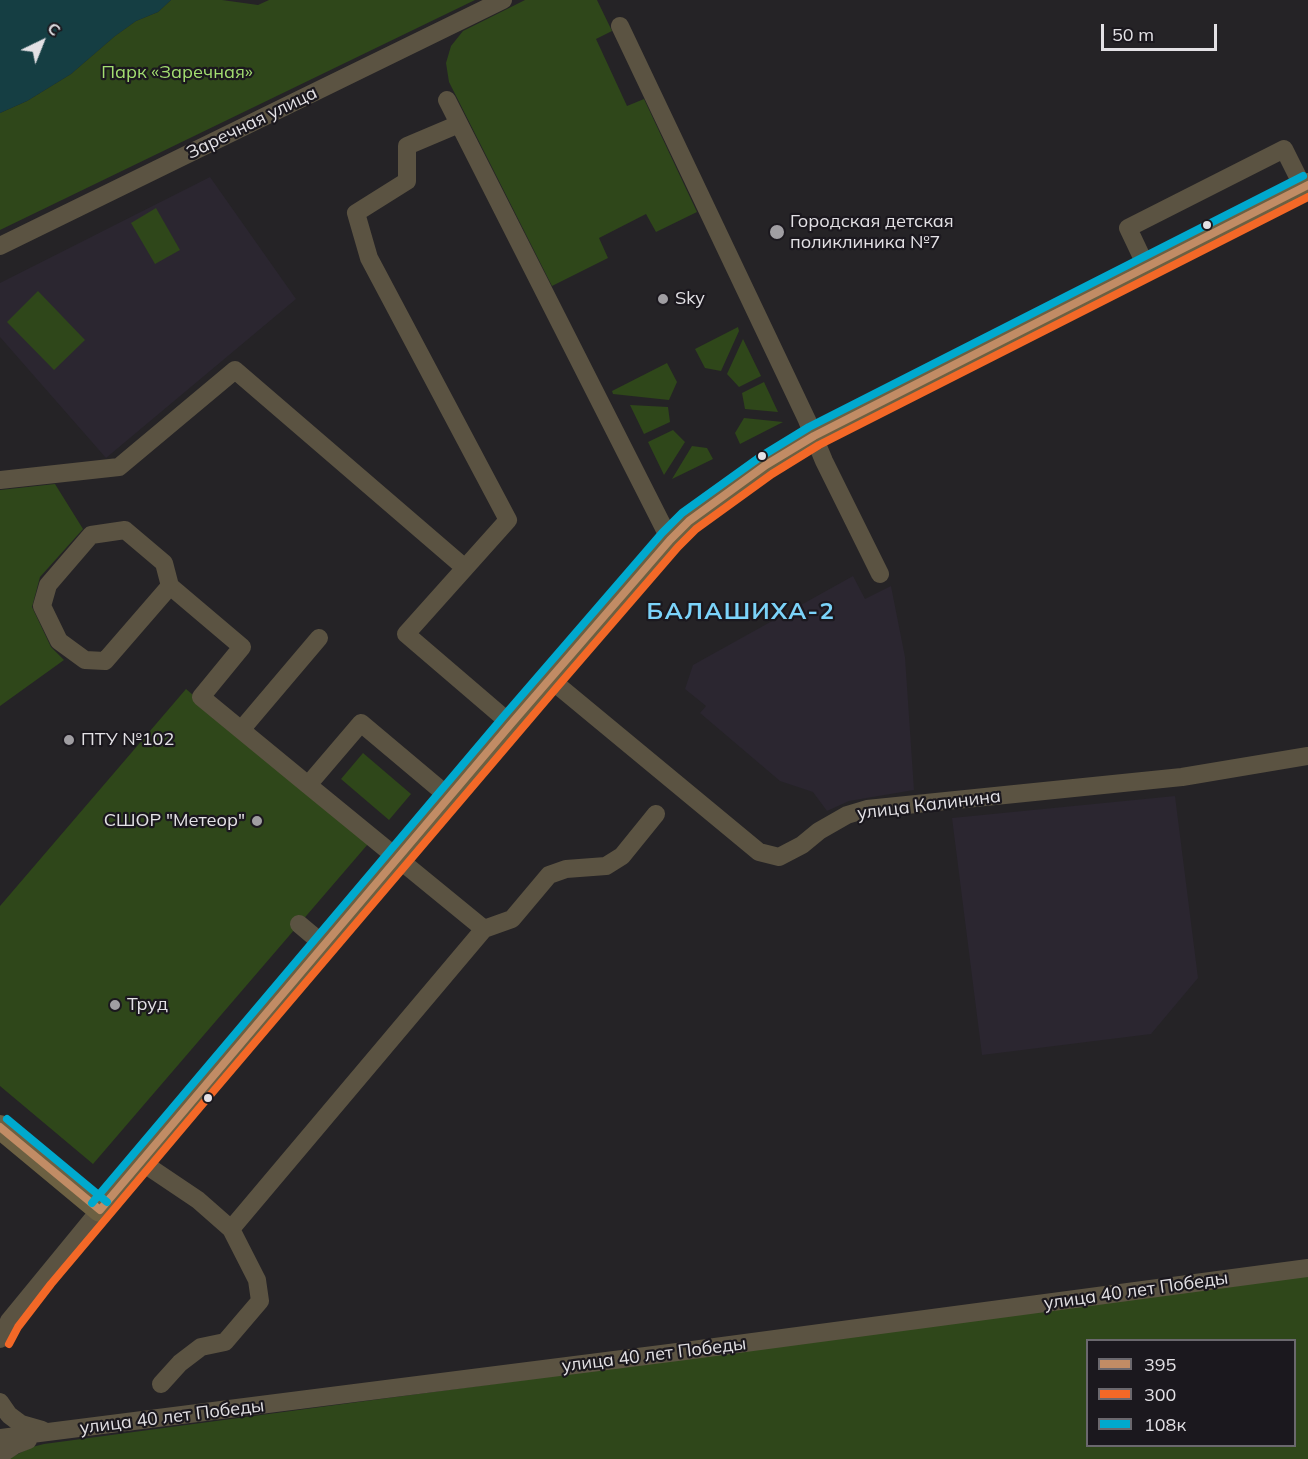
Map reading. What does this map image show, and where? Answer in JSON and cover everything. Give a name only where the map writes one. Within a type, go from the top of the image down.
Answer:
[{"type":"main road","points":[[0,1127],[100,1209],[670,540],[712,503],[766,465],[814,436],[1306,186]]},
{"type":"street","name":"Заречная улица","points":[[0,246],[503,0]]},
{"type":"street","points":[[620,26],[824,461],[880,574]]},
{"type":"street","points":[[447,100],[670,540]]},
{"type":"street","points":[[459,124],[407,146],[407,181],[356,213],[369,258],[508,520],[406,634],[512,724]]},
{"type":"street","points":[[1146,266],[1128,228],[1284,149],[1306,186]]},
{"type":"street","points":[[0,480],[119,467],[235,370],[465,568]]},
{"type":"street","points":[[170,586],[105,660],[85,660],[59,641],[42,606],[48,585],[92,535],[125,530],[164,563],[170,586],[242,647],[201,697],[484,928]]},
{"type":"street","points":[[241,730],[320,638]]},
{"type":"street","name":"улица Калинина","points":[[550,679],[759,852],[779,857],[847,815],[867,809],[1182,777],[1308,756]]},
{"type":"street","points":[[308,785],[361,723],[449,797]]},
{"type":"street","points":[[231,1229],[484,928],[512,919],[549,875],[566,869],[606,866],[622,856],[656,814]]},
{"type":"street","points":[[299,924],[324,945]]},
{"type":"street","points":[[140,1161],[198,1200],[231,1229],[257,1280],[260,1301],[225,1342],[201,1347],[180,1363],[161,1384]]},
{"type":"street","points":[[0,1339],[5,1326],[100,1209]]},
{"type":"street","name":"улица 40 лет Победы","points":[[0,1438],[1308,1268]]},
{"type":"street","points":[[0,1401],[9,1415],[27,1427],[59,1431]]},
{"type":"street","points":[[0,1455],[15,1445],[59,1431]]},
{"type":"shaded area","points":[[210,177],[296,299],[106,458],[0,337],[0,283]]},
{"type":"shaded area","points":[[853,576],[865,599],[891,586],[905,657],[914,790],[849,801],[827,811],[813,792],[780,781],[700,713],[706,706],[685,689],[693,665]]},
{"type":"shaded area","points":[[1175,796],[1198,978],[1151,1034],[982,1055],[952,818]]},
{"type":"green space","name":"Парк «Заречная»","points":[[171,0],[222,0],[258,5],[269,0],[475,0],[0,230],[0,113],[27,101],[71,74],[115,36],[136,21],[158,12]]},
{"type":"green space","points":[[525,0],[597,0],[612,31],[596,39],[627,106],[644,99],[697,212],[656,232],[646,214],[599,238],[608,258],[552,286],[449,82],[446,63],[451,46],[463,31]]},
{"type":"green space","points":[[156,208],[180,250],[155,264],[131,223]]},
{"type":"green space","points":[[38,291],[85,340],[54,370],[7,322]]},
{"type":"green space","points":[[738,327],[739,331],[721,371],[705,368],[695,349]]},
{"type":"green space","points":[[743,339],[761,376],[739,387],[727,374]]},
{"type":"green space","points":[[667,363],[677,382],[669,400],[613,394],[612,391]]},
{"type":"green space","points":[[764,382],[778,412],[745,409],[742,393]]},
{"type":"green space","points":[[630,405],[668,407],[670,422],[644,434]]},
{"type":"green space","points":[[744,418],[783,422],[740,444],[735,433]]},
{"type":"green space","points":[[673,430],[685,442],[664,475],[648,442]]},
{"type":"green space","points":[[692,446],[707,448],[713,459],[672,479]]},
{"type":"green space","points":[[55,484],[83,529],[40,577],[32,607],[51,647],[64,660],[0,706],[0,490]]},
{"type":"green space","name":"Труд","points":[[186,689],[368,844],[93,1164],[0,1086],[0,906]]},
{"type":"green space","points":[[363,753],[411,794],[389,820],[341,779]]},
{"type":"green space","points":[[1308,1275],[1308,1459],[8,1459],[32,1447]]},
{"type":"water","points":[[0,0],[171,0],[158,12],[136,21],[115,36],[71,74],[27,101],[0,113]]},
{"type":"transit line","name":"108к","points":[[92,1203],[503,717],[662,533],[682,513],[760,457],[809,427],[1303,176]]},
{"type":"transit line","name":"395","points":[[100,1210],[511,724],[689,521],[766,465],[814,436],[1308,185]]},
{"type":"transit line","name":"300","points":[[9,1344],[18,1327],[51,1284],[206,1100],[558,686],[696,529],[772,474],[819,445],[1308,197]]},
{"type":"transit line","name":"108к","points":[[7,1119],[107,1202]]},
{"type":"transit line","name":"395","points":[[0,1127],[100,1210]]},
{"type":"place","name":"Городская детская поликлиника №7","points":[[777,232]]},
{"type":"place","name":"Sky","points":[[663,299]]},
{"type":"place","name":"ПТУ №102","points":[[69,740]]},
{"type":"place","name":"СШОР \"Метеор\"","points":[[257,821]]},
{"type":"place","name":"Труд","points":[[115,1005]]},
{"type":"district","name":"БАЛАШИХА-2","points":[[741,612]]}]
